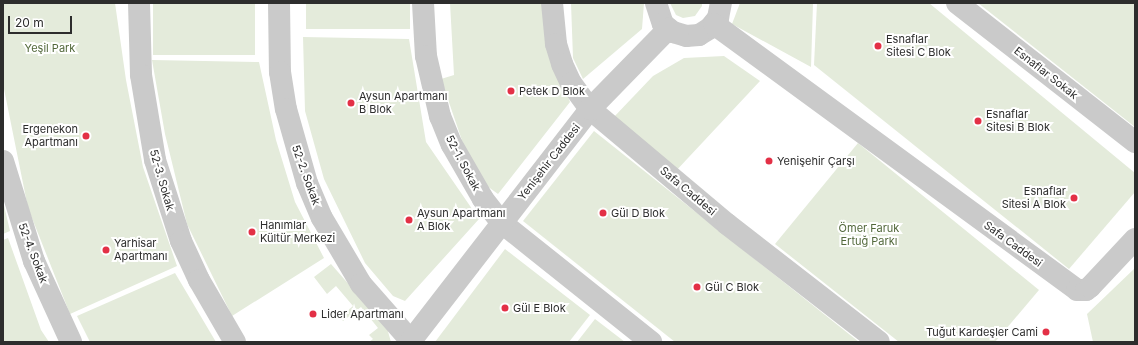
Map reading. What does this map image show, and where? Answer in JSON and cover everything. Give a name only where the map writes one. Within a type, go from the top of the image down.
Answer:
[{"type":"street","name":"52-3. Sokak","points":[[139,3],[141,75],[155,160],[182,241],[202,286],[235,342]]},
{"type":"street","name":"52-2. Sokak","points":[[279,3],[278,35],[284,94],[295,147],[307,183],[322,218],[362,284],[411,342]]},
{"type":"street","name":"52-1. Sokak","points":[[423,3],[426,56],[440,116],[466,173],[502,223],[651,342]]},
{"type":"street","name":"Safa Caddesi","points":[[552,3],[554,30],[562,64],[571,84],[590,109],[727,224],[879,342]]},
{"type":"street","points":[[656,3],[659,18],[668,29],[679,35],[692,36],[705,32],[714,24],[721,3]]},
{"type":"street","name":"Esnaflar Sokak","points":[[957,3],[1135,142]]},
{"type":"street","name":"Safa Caddesi","points":[[714,24],[1073,288],[1081,291],[1090,287],[1135,239]]},
{"type":"street","name":"Yenişehir Caddesi","points":[[411,342],[590,109],[668,29]]},
{"type":"street","name":"52-4. Sokak","points":[[3,161],[34,261],[71,342]]},
{"type":"green space","name":"Yeşil Park","points":[[3,3],[115,3],[126,80],[143,167],[177,266],[70,314],[28,208],[3,84]]},
{"type":"green space","points":[[153,3],[255,3],[255,55],[153,55]]},
{"type":"green space","points":[[306,3],[410,3],[410,29],[306,29]]},
{"type":"green space","points":[[450,3],[544,3],[548,47],[570,102],[498,194],[487,186],[469,161],[441,79],[454,75]]},
{"type":"green space","points":[[571,3],[644,3],[642,29],[583,79],[573,58]]},
{"type":"green space","points":[[670,3],[702,3],[702,6],[695,16],[683,18],[676,15]]},
{"type":"green space","points":[[740,3],[813,3],[811,67],[732,24]]},
{"type":"green space","points":[[817,3],[929,3],[1135,173],[1135,192],[1069,269],[814,65]]},
{"type":"green space","points":[[978,3],[1135,3],[1135,127]]},
{"type":"green space","points":[[303,37],[409,39],[426,142],[479,219],[405,301],[393,296],[365,263],[324,179],[305,111]]},
{"type":"green space","points":[[724,56],[760,81],[674,173],[612,119],[653,76],[684,58]]},
{"type":"green space","points":[[152,60],[259,62],[276,140],[295,202],[324,258],[232,316],[187,224],[165,134]]},
{"type":"green space","points":[[594,131],[859,342],[675,342],[523,221]]},
{"type":"green space","name":"Ömer Faruk Ertuğ Parkı","points":[[858,143],[1039,290],[995,342],[899,342],[775,244]]},
{"type":"green space","points":[[3,201],[10,231],[3,234]]},
{"type":"green space","points":[[8,238],[41,330],[49,342],[3,342],[3,240]]},
{"type":"green space","points":[[505,249],[590,315],[569,342],[435,342]]},
{"type":"green space","points":[[331,264],[387,328],[391,342],[369,342],[373,339],[369,335],[378,328],[361,307],[343,321],[340,317],[353,306],[336,286],[327,294],[314,277]]},
{"type":"green space","points":[[1135,268],[1135,342],[1093,342],[1087,314]]},
{"type":"green space","points":[[175,273],[216,342],[90,342],[77,316]]},
{"type":"green space","points":[[595,319],[625,342],[577,342]]},
{"type":"place","name":"Esnaflar Sitesi C Blok","points":[[878,46]]},
{"type":"place","name":"Petek D Blok","points":[[511,91]]},
{"type":"place","name":"Aysun Apartmanı B Blok","points":[[351,103]]},
{"type":"place","name":"Esnaflar Sitesi B Blok","points":[[978,121]]},
{"type":"place","name":"Ergenekon Apartmanı","points":[[86,136]]},
{"type":"place","name":"Yenişehir Çarşı","points":[[769,161]]},
{"type":"place","name":"Esnaflar Sitesi A Blok","points":[[1074,198]]},
{"type":"place","name":"Gül D Blok","points":[[603,213]]},
{"type":"place","name":"Aysun Apartmanı A Blok","points":[[409,220]]},
{"type":"place","name":"Hanımlar Kültür Merkezi","points":[[252,232]]},
{"type":"place","name":"Yarhisar Apartmanı","points":[[106,250]]},
{"type":"place","name":"Gül C Blok","points":[[697,287]]},
{"type":"place","name":"Gül E Blok","points":[[505,308]]},
{"type":"place","name":"Lider Apartmanı","points":[[313,314]]},
{"type":"place","name":"Tuğut Kardeşler Cami","points":[[1046,332]]}]
